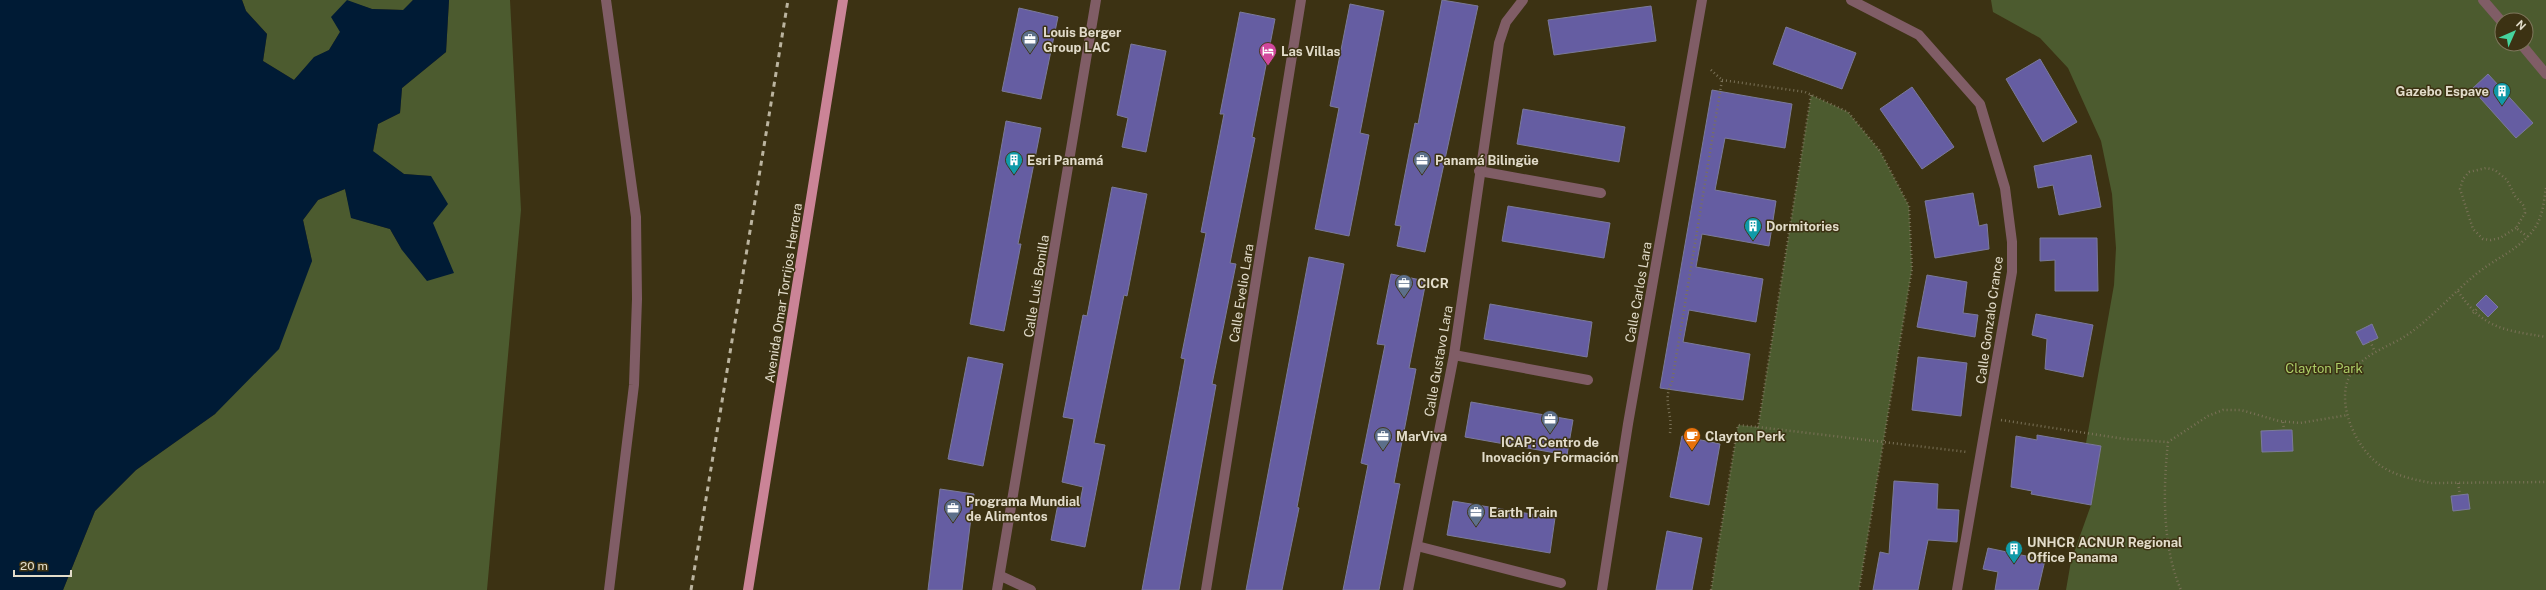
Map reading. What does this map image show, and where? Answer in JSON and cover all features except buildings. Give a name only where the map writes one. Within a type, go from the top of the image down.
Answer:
[{"type":"main road","name":"Avenida Omar Torrijos Herrera","points":[[748,590],[843,0]]},
{"type":"street","points":[[606,0],[636,217],[637,299],[634,385],[609,590]]},
{"type":"street","name":"Calle Luis Bonilla","points":[[997,590],[1001,576],[1096,0]]},
{"type":"street","name":"Calle Evelio Lara","points":[[1206,590],[1301,0]]},
{"type":"street","name":"Calle Gustavo Lara","points":[[1408,590],[1454,356],[1479,171],[1502,32],[1506,22],[1523,0]]},
{"type":"street","name":"Calle Carlos Lara","points":[[1602,590],[1628,424],[1702,0]]},
{"type":"street","name":"Calle Gonzalo Crance","points":[[1851,0],[1919,35],[1980,104],[2005,188],[2012,242],[2012,272],[1957,590]]},
{"type":"street","points":[[2483,0],[2494,13]]},
{"type":"street","points":[[2528,52],[2546,74]]},
{"type":"street","points":[[1479,171],[1602,193]]},
{"type":"street","points":[[1454,356],[1588,380]]},
{"type":"street","points":[[1417,546],[1561,583]]},
{"type":"street","points":[[1001,576],[1031,590]]},
{"type":"path","points":[[1710,69],[1722,80],[1805,92],[1848,112],[1880,151],[1909,206],[1912,269],[1859,590]]},
{"type":"path","points":[[1670,433],[1672,422],[1667,408],[1667,392],[1672,382],[1722,80]]},
{"type":"path","points":[[1758,428],[1811,95]]},
{"type":"path","points":[[2486,168],[2502,174],[2507,180],[2515,196],[2524,206],[2525,213],[2516,228],[2500,238],[2491,240],[2483,239],[2473,229],[2460,189],[2463,179],[2469,172],[2486,168]]},
{"type":"path","points":[[2546,188],[2539,218],[2528,237],[2476,274],[2408,334],[2360,362],[2351,373],[2346,387],[2348,415],[2364,448],[2381,465],[2415,480],[2458,483],[2546,482]]},
{"type":"path","points":[[2516,228],[2528,237]]},
{"type":"path","points":[[2458,291],[2473,313],[2494,326],[2546,337]]},
{"type":"path","points":[[2473,313],[2478,308]]},
{"type":"path","points":[[2370,341],[2375,352]]},
{"type":"path","points":[[1987,418],[2125,439],[2168,442],[2201,420],[2223,410],[2241,410],[2283,422],[2300,423],[2348,415]]},
{"type":"path","points":[[2283,422],[2284,430]]},
{"type":"path","points":[[1711,590],[1738,425],[1981,453]]},
{"type":"path","points":[[2168,442],[2164,480],[2166,522],[2173,564],[2182,590]]},
{"type":"path","points":[[2458,483],[2460,495]]},
{"type":"green space","points":[[242,0],[413,0],[404,10],[372,9],[347,1],[340,32],[329,50],[314,58],[294,80],[263,61],[267,34],[246,11]]},
{"type":"green space","points":[[449,0],[510,0],[521,210],[487,590],[63,590],[95,511],[136,470],[215,414],[312,261],[303,220],[318,200],[345,189],[352,218],[390,229],[402,250],[433,222],[431,176],[404,174],[373,152],[378,124],[400,113],[402,88],[446,52]]},
{"type":"green space","name":"Clayton Park","points":[[1991,0],[2546,0],[2546,590],[2066,590],[2071,561],[2091,505],[2101,446],[2086,443],[2114,285],[2116,248],[2112,194],[2101,141],[2068,68],[2040,38],[1993,12]]},
{"type":"green space","points":[[1811,95],[1848,112],[1880,151],[1909,206],[1912,269],[1859,590],[1711,590],[1738,425],[1758,427]]},
{"type":"water","points":[[0,0],[242,0],[246,11],[267,34],[263,61],[294,80],[314,57],[329,50],[340,32],[331,17],[347,0],[372,9],[403,10],[413,0],[449,0],[446,52],[402,88],[400,113],[378,124],[373,151],[404,174],[431,176],[448,204],[433,223],[454,273],[427,281],[402,250],[390,229],[351,218],[345,189],[318,200],[303,220],[312,261],[279,349],[215,414],[136,470],[95,511],[63,590],[0,590]]},
{"type":"railway","points":[[691,590],[788,0]]},
{"type":"place","name":"Louis Berger Group LAC","points":[[1030,54]]},
{"type":"place","name":"Las Villas","points":[[1268,66]]},
{"type":"place","name":"Gazebo Espave","points":[[2502,106]]},
{"type":"place","name":"Esri Panamá","points":[[1014,175]]},
{"type":"place","name":"Panamá Bilingüe","points":[[1422,175]]},
{"type":"place","name":"Dormitories","points":[[1753,241]]},
{"type":"place","name":"CICR","points":[[1404,298]]},
{"type":"place","name":"ICAP: Centro de Inovación y Formación","points":[[1550,434]]},
{"type":"place","name":"MarViva","points":[[1383,451]]},
{"type":"place","name":"Clayton Perk","points":[[1692,451]]},
{"type":"place","name":"Programa Mundial de Alimentos","points":[[953,523]]},
{"type":"place","name":"Earth Train","points":[[1476,527]]},
{"type":"place","name":"UNHCR ACNUR Regional Office Panama","points":[[2014,564]]}]
